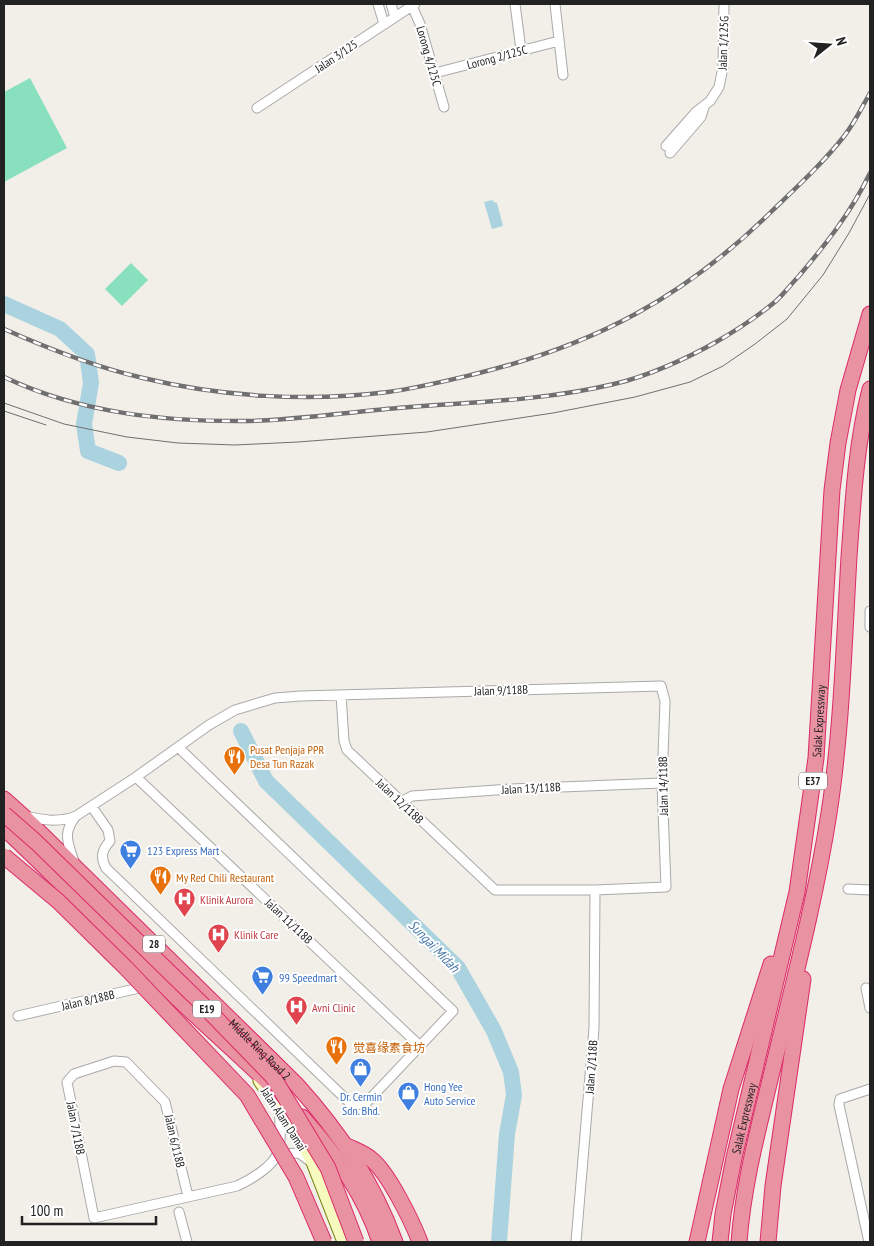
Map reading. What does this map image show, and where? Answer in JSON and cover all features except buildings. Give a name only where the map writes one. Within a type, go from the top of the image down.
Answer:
[{"type":"highway","name":"Salak Expressway","points":[[720,1242],[723,1214],[734,1158],[797,892],[816,758],[832,490],[838,443],[848,390],[870,314]]},
{"type":"highway","name":"Salak Expressway","points":[[739,1242],[740,1217],[750,1162],[816,888],[829,812],[836,760],[853,492],[863,419],[870,389]]},
{"type":"highway","name":"Middle Ring Road 2","points":[[4,799],[285,1072],[319,1111],[346,1145],[369,1183],[378,1217],[380,1242]]},
{"type":"highway","name":"E19","points":[[4,814],[36,842],[274,1077],[328,1168],[356,1242]]},
{"type":"highway","name":"Middle Ring Road 2","points":[[4,828],[156,978],[240,1055],[301,1116],[332,1153],[395,1242]]},
{"type":"highway","name":"E19","points":[[4,856],[65,907],[247,1095],[296,1177],[324,1242]]},
{"type":"highway","points":[[768,1242],[775,1172],[816,888]]},
{"type":"highway","points":[[697,1242],[731,1089],[762,990],[797,892]]},
{"type":"highway","points":[[346,1145],[372,1159],[408,1214],[420,1242]]},
{"type":"main road","name":"Jalan Alam Damai","points":[[240,1055],[296,1133],[312,1162],[343,1242]]},
{"type":"street","points":[[378,4],[384,24]]},
{"type":"street","points":[[391,4],[395,17]]},
{"type":"street","points":[[515,4],[521,50]]},
{"type":"street","points":[[554,4],[563,75]]},
{"type":"street","name":"Jalan 1/125G","points":[[670,147],[696,112],[704,107],[714,96],[722,76],[724,4]]},
{"type":"street","name":"Jalan 3/125","points":[[257,108],[413,5]]},
{"type":"street","name":"Lorong 4/125C","points":[[413,5],[444,107]]},
{"type":"street","name":"Lorong 2/125C","points":[[435,73],[559,41]]},
{"type":"street","points":[[870,612],[870,627]]},
{"type":"street","name":"Jalan 9/118B","points":[[76,816],[209,725],[235,710],[275,698],[661,686]]},
{"type":"street","name":"Jalan 14/118B","points":[[595,890],[666,887],[662,783],[665,700],[661,686]]},
{"type":"street","name":"Jalan 12/118B","points":[[342,695],[344,742],[352,757],[495,890],[595,890]]},
{"type":"street","points":[[92,806],[108,830],[110,841],[102,854],[102,861],[106,868],[354,1106],[368,1101],[453,1011],[178,746]]},
{"type":"street","name":"Jalan 11/118B","points":[[136,776],[420,1046]]},
{"type":"street","name":"Jalan 13/118B","points":[[402,802],[412,796],[511,789],[662,783]]},
{"type":"street","points":[[23,816],[43,820],[68,820],[76,816]]},
{"type":"street","points":[[75,867],[68,844],[67,832],[76,816]]},
{"type":"street","points":[[848,889],[870,890]]},
{"type":"street","name":"Jalan 2/118B","points":[[576,1242],[594,1028],[595,890]]},
{"type":"street","name":"Jalan 8/188B","points":[[18,1016],[139,988],[156,978]]},
{"type":"street","points":[[866,988],[870,1008]]},
{"type":"street","name":"Jalan 6/118B","points":[[106,1063],[114,1061],[126,1062],[165,1102],[188,1196]]},
{"type":"street","name":"Jalan 7/118B","points":[[106,1063],[74,1074],[67,1082],[94,1218],[188,1196]]},
{"type":"street","points":[[869,1242],[839,1106],[840,1099],[870,1089]]},
{"type":"street","points":[[188,1196],[237,1186],[249,1180],[267,1166],[278,1154],[281,1128],[279,1109]]},
{"type":"street","points":[[278,1154],[299,1153],[312,1162]]},
{"type":"street","points":[[179,1212],[187,1242]]},
{"type":"green space","points":[[30,78],[67,148],[4,182],[4,92]]},
{"type":"green space","points":[[131,263],[148,280],[122,306],[105,289]]},
{"type":"water","points":[[492,200],[497,203],[503,226],[492,229],[484,202]]},
{"type":"waterway","name":"Sungai Midah","points":[[4,304],[60,329],[87,354],[91,383],[84,424],[88,451],[119,463]]},
{"type":"waterway","name":"Sungai Midah","points":[[241,731],[266,781],[458,968],[494,1031],[511,1072],[514,1095],[507,1134],[499,1242]]},
{"type":"tram line","points":[[4,403],[64,424],[127,437],[178,443],[235,445],[427,432],[553,413],[635,397],[690,382],[723,366],[787,319],[823,275],[870,194]]},
{"type":"tram line","points":[[4,411],[46,425]]},
{"type":"railway","points":[[4,329],[72,357],[125,374],[203,390],[265,396],[327,397],[388,392],[475,374],[519,362],[599,332],[636,314],[706,268],[740,241],[820,164],[849,130],[870,93]]},
{"type":"railway","points":[[4,377],[33,389],[93,407],[155,417],[217,421],[286,419],[506,400],[560,394],[614,384],[653,372],[705,348],[739,328],[776,301],[809,264],[838,227],[870,173]]},
{"type":"place","name":"Pusat Penjaja PPR Desa Tun Razak","points":[[234,775]]},
{"type":"place","name":"123 Express Mart","points":[[131,869]]},
{"type":"place","name":"My Red Chili Restaurant","points":[[160,896]]},
{"type":"place","name":"Klinik Aurora","points":[[184,918]]},
{"type":"place","name":"Klinik Care","points":[[218,953]]},
{"type":"place","name":"99 Speedmart","points":[[263,996]]},
{"type":"place","name":"Avni Clinic","points":[[296,1026]]},
{"type":"place","name":"觉喜缘素食坊","points":[[337,1066]]},
{"type":"place","name":"Dr. Cermin Sdn. Bhd.","points":[[361,1088]]},
{"type":"place","name":"Hong Yee Auto Service","points":[[408,1112]]}]
